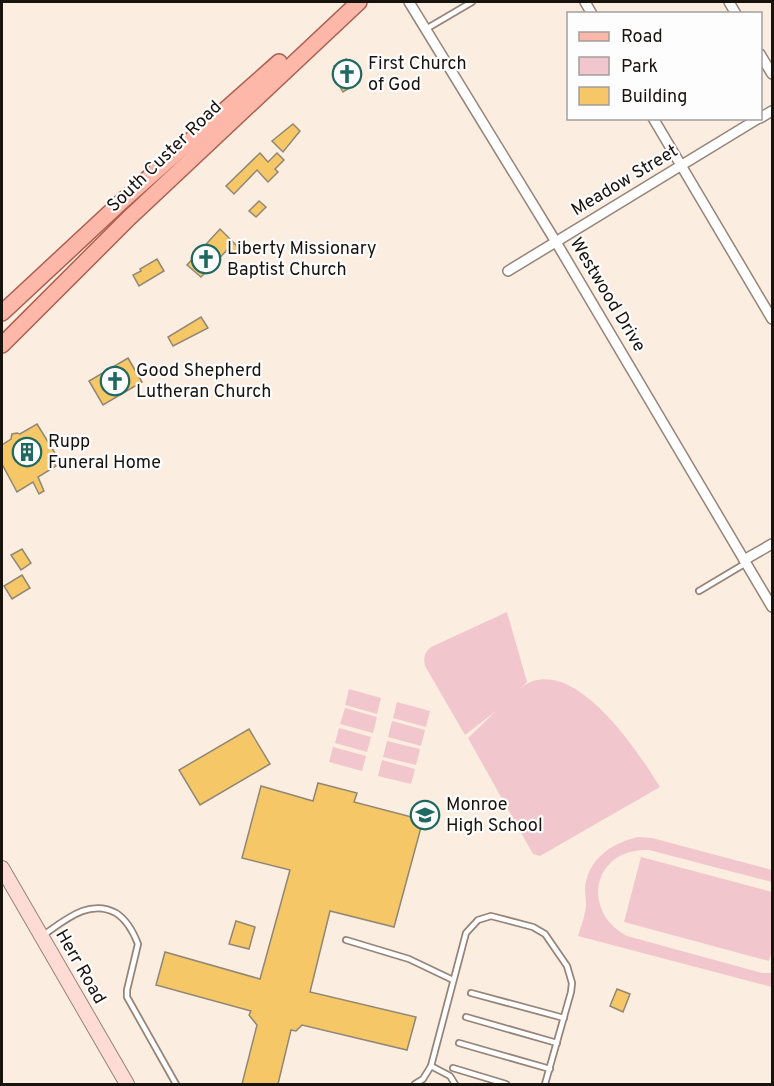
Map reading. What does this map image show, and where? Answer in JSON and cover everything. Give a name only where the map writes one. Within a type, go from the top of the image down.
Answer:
[{"type":"main road","name":"South Custer Road","points":[[2,313],[192,139],[280,62],[354,2]]},
{"type":"main road","name":"South Custer Road","points":[[2,345],[129,218],[359,2]]},
{"type":"street","name":"Westwood Drive","points":[[409,2],[556,242],[772,607]]},
{"type":"street","points":[[762,57],[772,74]]},
{"type":"street","points":[[654,120],[772,319]]},
{"type":"street","name":"Meadow Street","points":[[508,271],[757,120]]},
{"type":"street","points":[[745,562],[772,544]]},
{"type":"street","name":"Herr Road","points":[[2,868],[127,1084]]},
{"type":"lane","points":[[426,29],[472,2]]},
{"type":"lane","points":[[699,591],[745,562]]},
{"type":"lane","points":[[42,936],[67,919],[91,907],[111,910],[124,918],[138,944],[127,997],[176,1084]]},
{"type":"lane","points":[[415,1084],[423,1079],[431,1066],[466,933],[472,925],[484,917],[491,916],[540,930],[571,974],[572,982],[564,1018],[545,1084]]},
{"type":"lane","points":[[346,940],[409,959],[453,980]]},
{"type":"lane","points":[[471,993],[564,1018]]},
{"type":"lane","points":[[465,1017],[557,1043]]},
{"type":"lane","points":[[459,1043],[550,1069]]},
{"type":"lane","points":[[431,1066],[450,1076],[455,1084]]},
{"type":"lane","points":[[453,1068],[506,1084]]},
{"type":"lane","points":[[482,1077],[486,1084]]},
{"type":"green space","points":[[507,612],[527,682],[522,687],[541,679],[562,682],[582,693],[620,730],[660,787],[540,856],[533,854],[468,738],[496,711],[465,735],[424,663],[425,655],[431,647]]},
{"type":"green space","points":[[349,689],[381,698],[377,714],[345,705]]},
{"type":"green space","points":[[397,702],[430,711],[426,727],[393,718]]},
{"type":"green space","points":[[345,708],[377,717],[373,733],[340,724]]},
{"type":"green space","points":[[392,721],[425,730],[421,746],[388,737]]},
{"type":"green space","points":[[339,728],[371,737],[367,752],[335,743]]},
{"type":"green space","points":[[387,741],[420,749],[416,765],[383,757]]},
{"type":"green space","points":[[333,747],[366,756],[362,771],[329,762]]},
{"type":"green space","points":[[382,760],[415,769],[411,784],[378,776]]},
{"type":"green space","points":[[639,837],[652,838],[772,870],[772,882],[649,850],[630,852],[616,859],[605,869],[599,882],[598,897],[602,911],[612,925],[627,936],[762,973],[772,973],[772,987],[578,936],[585,912],[585,889],[590,869],[611,848]]},
{"type":"green space","points":[[641,857],[772,892],[772,950],[769,961],[624,922]]},
{"type":"building","name":"First Church of God","points":[[346,59],[360,81],[343,92],[339,85],[344,82],[334,66]]},
{"type":"building","points":[[293,124],[300,131],[283,152],[272,141]]},
{"type":"building","points":[[260,153],[268,162],[277,153],[284,160],[275,169],[278,172],[268,182],[257,170],[234,194],[226,186]]},
{"type":"building","points":[[259,201],[266,207],[256,217],[249,211]]},
{"type":"building","name":"Liberty Missionary Baptist Church","points":[[220,229],[239,248],[235,253],[229,248],[201,277],[187,265]]},
{"type":"building","points":[[157,259],[164,271],[139,286],[133,275]]},
{"type":"building","points":[[201,317],[208,328],[173,346],[168,337]]},
{"type":"building","name":"Good Shepherd Lutheran Church","points":[[128,358],[142,382],[103,405],[89,381]]},
{"type":"building","name":"Rupp Funeral Home","points":[[37,424],[58,458],[53,461],[56,466],[38,477],[44,491],[39,494],[33,482],[17,492],[2,464],[2,445],[11,439],[12,434],[20,434]]},
{"type":"building","points":[[22,549],[31,563],[21,570],[11,555]]},
{"type":"building","points":[[22,575],[30,588],[12,599],[4,586]]},
{"type":"building","points":[[249,729],[270,764],[200,805],[179,770]]},
{"type":"building","points":[[318,783],[357,793],[354,802],[423,820],[394,927],[330,911],[310,992],[416,1017],[407,1050],[302,1025],[296,1031],[291,1030],[278,1084],[242,1084],[257,1025],[249,1015],[251,1011],[156,985],[165,952],[260,979],[290,870],[242,858],[261,786],[313,801]]},
{"type":"building","points":[[236,921],[255,927],[249,949],[229,944]]},
{"type":"building","points":[[617,989],[630,994],[623,1012],[610,1006]]},
{"type":"place","name":"First Church of God","points":[[347,74]]},
{"type":"place","name":"Liberty Missionary Baptist Church","points":[[206,259]]},
{"type":"place","name":"Good Shepherd Lutheran Church","points":[[115,381]]},
{"type":"place","name":"Rupp Funeral Home","points":[[27,452]]},
{"type":"place","name":"Monroe High School","points":[[425,815]]}]
